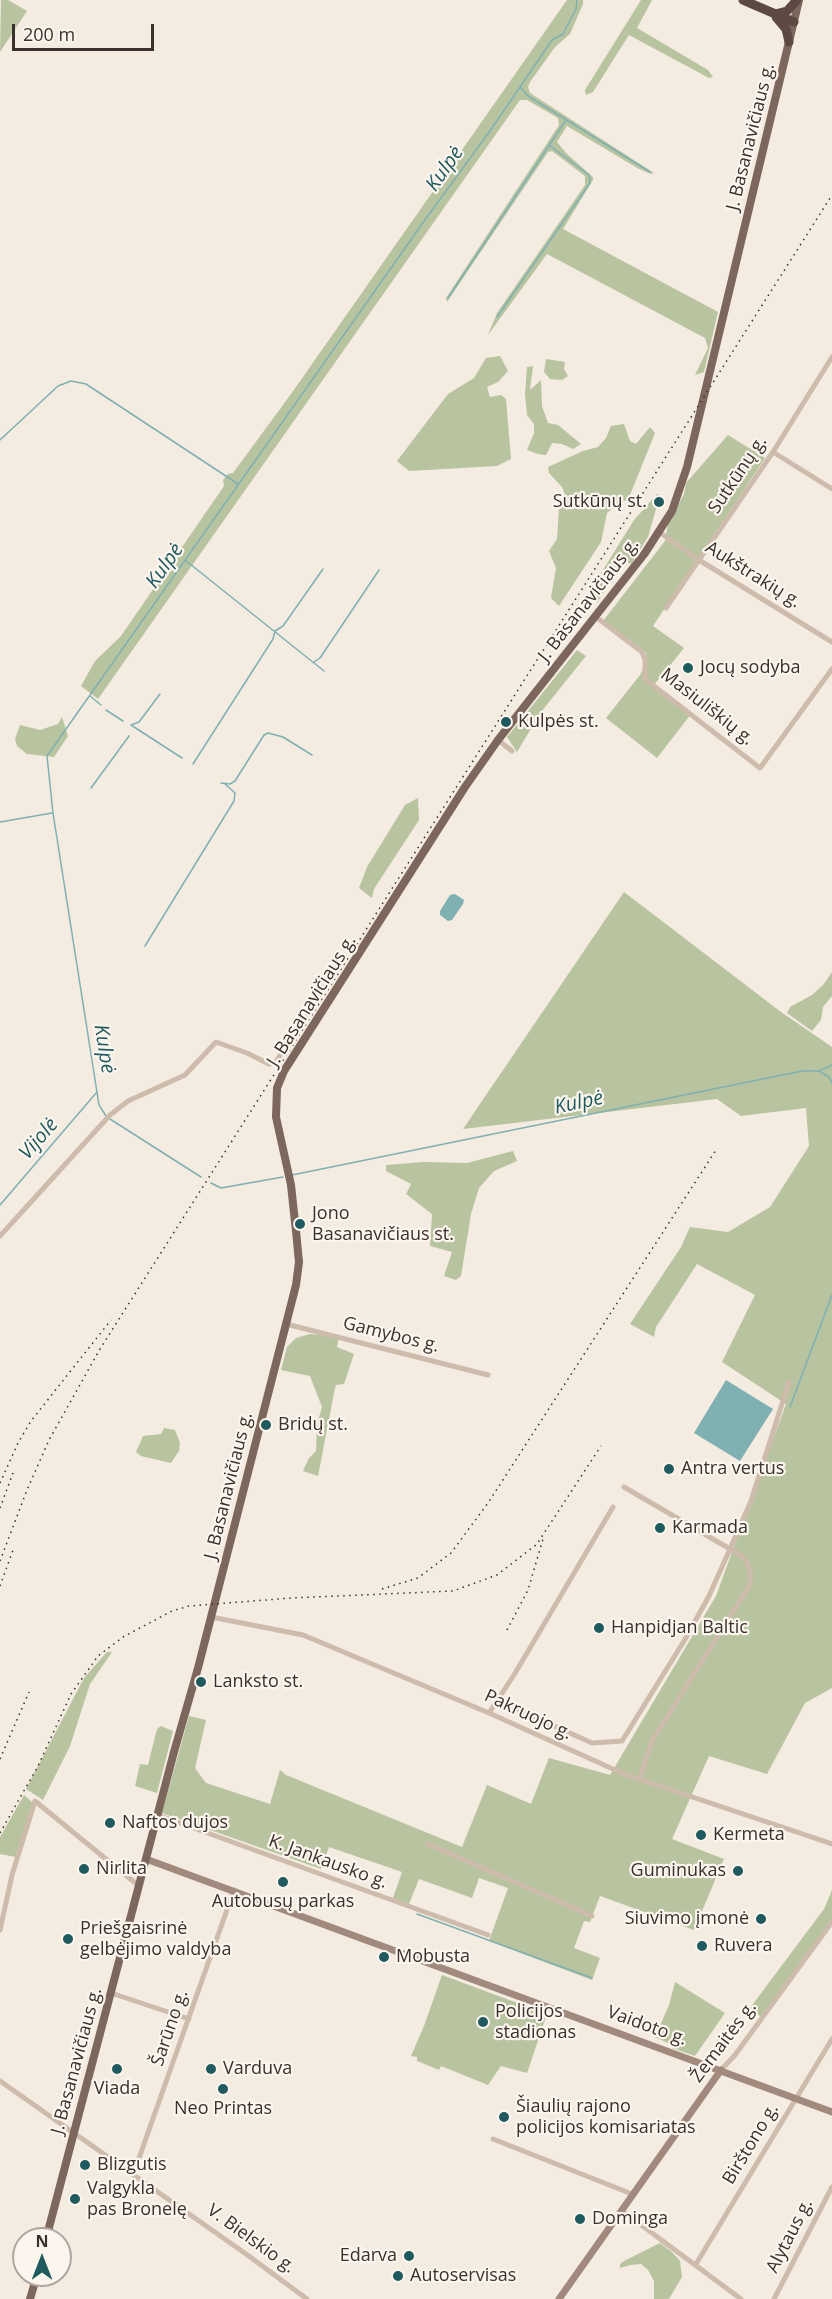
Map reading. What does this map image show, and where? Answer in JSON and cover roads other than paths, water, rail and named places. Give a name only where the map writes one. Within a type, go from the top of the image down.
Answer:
[{"type":"highway","points":[[743,0],[794,22]]},
{"type":"highway","points":[[772,14],[787,11],[798,0]]},
{"type":"highway","points":[[772,14],[783,24],[789,42]]},
{"type":"main road","name":"J. Basanavičiaus g.","points":[[49,2227],[211,1617],[296,1285],[299,1262],[291,1185],[276,1117],[277,1088],[284,1071],[465,787],[498,740],[596,617],[659,532],[678,498],[798,0]]},
{"type":"main road","name":"Vaidoto g.","points":[[147,1859],[832,2112]]},
{"type":"main road","name":"Žemaitės g.","points":[[559,2299],[721,2070]]},
{"type":"street","name":"Sutkūnų g.","points":[[666,608],[773,452],[832,357]]},
{"type":"street","points":[[773,452],[832,489]]},
{"type":"street","name":"Aukštrakių g.","points":[[659,532],[699,560],[832,642]]},
{"type":"street","name":"Masiuliškių g.","points":[[596,617],[642,652],[645,659],[645,679],[760,768],[832,669]]},
{"type":"street","points":[[498,740],[512,751]]},
{"type":"street","points":[[0,1236],[108,1117],[128,1101],[185,1075],[216,1042],[269,1064],[275,1063],[341,962]]},
{"type":"street","name":"Gamybos g.","points":[[286,1324],[488,1375]]},
{"type":"street","points":[[498,1701],[592,1743],[622,1741],[709,1596],[751,1501],[789,1382]]},
{"type":"street","points":[[624,1487],[742,1556],[747,1562],[751,1576],[748,1588],[652,1741],[639,1780]]},
{"type":"street","points":[[489,1713],[613,1507]]},
{"type":"street","name":"Pakruojo g.","points":[[211,1617],[303,1635],[489,1713],[567,1750],[639,1780],[832,1844]]},
{"type":"street","points":[[0,1930],[12,1875],[35,1801],[139,1886]]},
{"type":"street","name":"K. Jankausko g.","points":[[158,1815],[488,1935]]},
{"type":"street","points":[[428,1844],[592,1916]]},
{"type":"street","name":"Šarūno g.","points":[[134,2175],[234,1890]]},
{"type":"street","name":"Žemaitės g.","points":[[721,2070],[735,2055],[832,1922]]},
{"type":"street","points":[[111,1993],[189,2019]]},
{"type":"street","name":"Birštono g.","points":[[696,2265],[832,2039]]},
{"type":"street","name":"V. Bielskio g.","points":[[0,2081],[307,2299]]},
{"type":"street","points":[[493,2139],[632,2194]]},
{"type":"street","name":"Alytaus g.","points":[[774,2299],[832,2187]]},
{"type":"street","points":[[621,2210],[741,2299]]},
{"type":"water","points":[[455,894],[464,900],[463,904],[452,920],[448,921],[440,915],[440,911],[450,895]]},
{"type":"water","points":[[726,1380],[773,1409],[740,1461],[694,1433]]},
{"type":"waterway","name":"Kulpė","points":[[106,1116],[99,1105],[53,813],[47,756],[552,40],[563,34],[576,9],[577,0]]},
{"type":"waterway","points":[[521,88],[528,96],[650,172]]},
{"type":"waterway","points":[[448,298],[566,120]]},
{"type":"waterway","points":[[497,317],[590,183],[589,175],[549,145]]},
{"type":"waterway","points":[[0,440],[58,386],[71,381],[86,384],[238,484]]},
{"type":"waterway","points":[[185,560],[324,671]]},
{"type":"waterway","points":[[193,764],[273,639],[275,631],[283,626],[323,569]]},
{"type":"waterway","points":[[314,662],[320,658],[379,570]]},
{"type":"waterway","points":[[131,725],[139,722],[160,694]]},
{"type":"waterway","points":[[90,696],[101,705]]},
{"type":"waterway","points":[[106,710],[123,721]]},
{"type":"waterway","points":[[131,725],[182,758]]},
{"type":"waterway","points":[[221,783],[230,784],[235,781],[264,735],[268,733],[283,737],[312,755]]},
{"type":"waterway","points":[[91,788],[129,736]]},
{"type":"waterway","points":[[145,946],[234,801],[235,793],[225,784]]},
{"type":"waterway","points":[[0,822],[52,813]]},
{"type":"waterway","points":[[819,1071],[832,1065]]},
{"type":"waterway","name":"Kulpė","points":[[292,1175],[802,1071],[819,1071],[829,1077],[832,1083]]},
{"type":"waterway","name":"Vijolė","points":[[0,1205],[97,1092]]},
{"type":"waterway","name":"Kulpė","points":[[110,1119],[201,1177]]},
{"type":"waterway","name":"Kulpė","points":[[211,1183],[221,1188],[283,1177]]},
{"type":"waterway","points":[[790,1407],[832,1295]]},
{"type":"waterway","points":[[417,1914],[592,1978]]},
{"type":"railway","points":[[0,1561],[49,1440],[100,1349],[832,195]]},
{"type":"railway","points":[[382,1589],[418,1578],[451,1553],[488,1503],[716,1150]]},
{"type":"railway","points":[[0,1483],[31,1421],[111,1320]]},
{"type":"railway","points":[[0,1833],[38,1766],[71,1694],[98,1656],[123,1637],[172,1611],[189,1606],[291,1598],[453,1591],[497,1575],[537,1544],[601,1446]]},
{"type":"railway","points":[[0,1508],[13,1473]]},
{"type":"railway","points":[[507,1630],[528,1590],[543,1539]]},
{"type":"railway","points":[[0,1586],[13,1550]]},
{"type":"railway","points":[[0,1759],[29,1692]]},
{"type":"place","name":"Sutkūnų st.","points":[[659,502]]},
{"type":"place","name":"Jocų sodyba","points":[[688,668]]},
{"type":"place","name":"Kulpės st.","points":[[506,722]]},
{"type":"place","name":"Jono Basanavičiaus st.","points":[[300,1224]]},
{"type":"place","name":"Bridų st.","points":[[266,1425]]},
{"type":"place","name":"Antra vertus","points":[[669,1469]]},
{"type":"place","name":"Karmada","points":[[660,1528]]},
{"type":"place","name":"Hanpidjan Baltic","points":[[599,1628]]},
{"type":"place","name":"Lanksto st.","points":[[201,1682]]},
{"type":"place","name":"Naftos dujos","points":[[110,1823]]},
{"type":"place","name":"Kermeta","points":[[701,1835]]},
{"type":"place","name":"Nirlita","points":[[84,1869]]},
{"type":"place","name":"Guminukas","points":[[738,1871]]},
{"type":"place","name":"Autobusų parkas","points":[[283,1882]]},
{"type":"place","name":"Siuvimo įmonė","points":[[761,1919]]},
{"type":"place","name":"Priešgaisrinė gelbėjimo valdyba","points":[[68,1939]]},
{"type":"place","name":"Ruvera","points":[[702,1946]]},
{"type":"place","name":"Mobusta","points":[[384,1957]]},
{"type":"place","name":"Policijos stadionas","points":[[483,2022]]},
{"type":"place","name":"Viada","points":[[117,2069]]},
{"type":"place","name":"Varduva","points":[[211,2069]]},
{"type":"place","name":"Neo Printas","points":[[223,2089]]},
{"type":"place","name":"Šiaulių rajono policijos komisariatas","points":[[504,2117]]},
{"type":"place","name":"Blizgutis","points":[[85,2165]]},
{"type":"place","name":"Valgykla pas Bronelę","points":[[75,2199]]},
{"type":"place","name":"Dominga","points":[[580,2219]]},
{"type":"place","name":"Edarva","points":[[409,2256]]},
{"type":"place","name":"Autoservisas","points":[[398,2276]]}]
